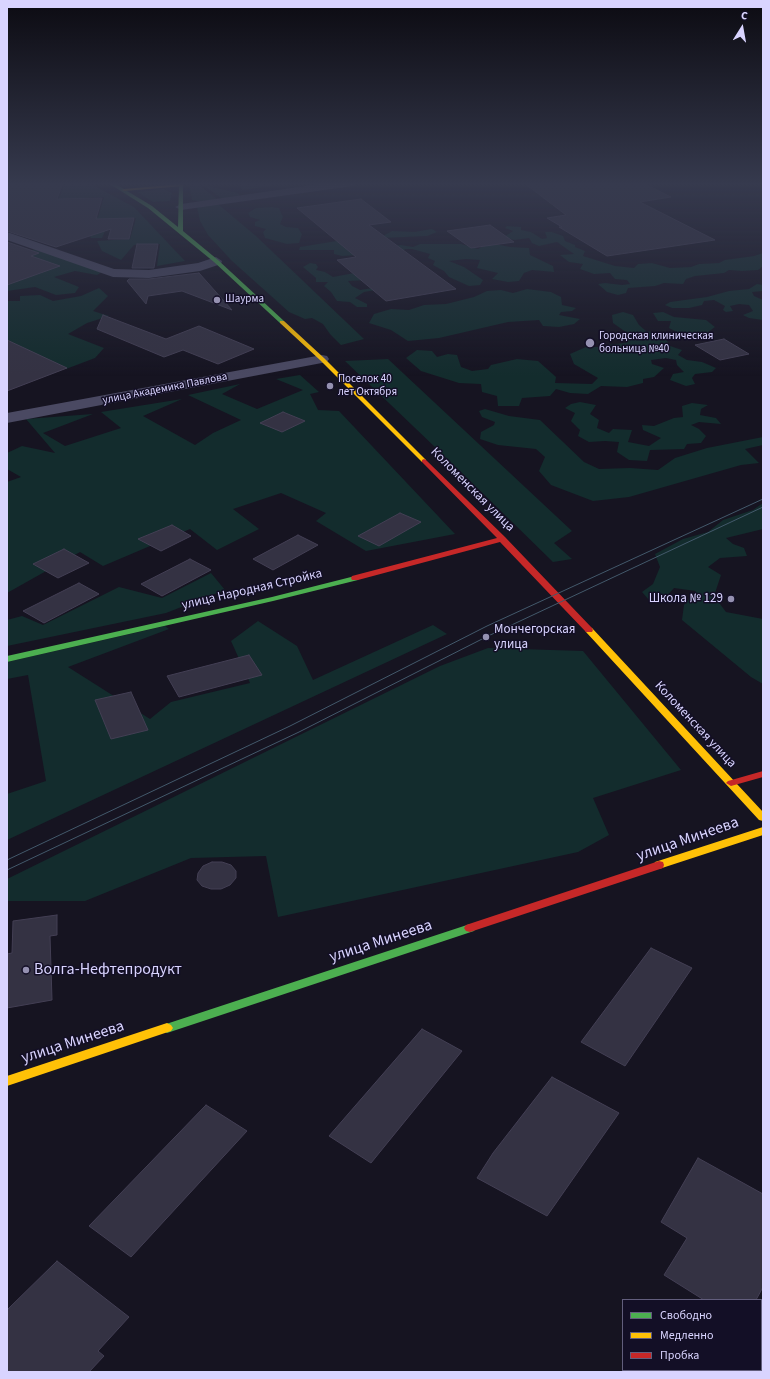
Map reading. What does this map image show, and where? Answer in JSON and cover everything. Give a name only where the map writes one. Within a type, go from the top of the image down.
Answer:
[{"type":"main road","name":"Коломенская улица","points":[[199,247],[216,261],[322,359],[502,539],[565,607],[600,641],[763,818]]},
{"type":"main road","name":"улица Народная Стройка","points":[[7,659],[273,599],[401,568],[502,539]]},
{"type":"main road","points":[[731,783],[763,774]]},
{"type":"main road","name":"улица Минеева","points":[[7,1081],[763,831]]},
{"type":"street","points":[[40,247],[113,273],[149,274],[200,266],[216,261]]},
{"type":"street","name":"улица Академика Павлова","points":[[7,418],[322,359]]},
{"type":"green space","points":[[100,247],[132,247],[121,260],[102,251]]},
{"type":"green space","points":[[160,247],[172,247],[185,261],[157,266]]},
{"type":"green space","points":[[219,247],[268,247],[364,339],[341,345],[323,324],[312,318],[305,319],[289,312],[232,261]]},
{"type":"green space","points":[[300,247],[369,247],[359,255],[342,256],[334,254],[334,250],[299,250]]},
{"type":"green space","points":[[388,247],[472,247],[478,249],[480,247],[529,248],[530,255],[553,266],[554,272],[532,270],[524,273],[519,281],[508,282],[492,279],[498,273],[477,268],[480,260],[466,259],[449,261],[464,267],[483,280],[480,285],[469,286],[449,277],[444,271],[433,265],[435,261],[428,258],[430,254],[412,249],[405,249],[403,252]]},
{"type":"green space","points":[[565,247],[576,247],[585,251],[583,256],[615,266],[634,268],[638,264],[652,263],[670,268],[719,263],[725,260],[754,256],[763,253],[763,266],[758,270],[729,270],[724,273],[695,276],[686,279],[683,284],[664,283],[655,286],[628,288],[626,293],[618,295],[607,292],[598,284],[630,284],[627,280],[615,279],[610,273],[594,274],[580,269],[583,264],[569,262],[560,255],[574,254]]},
{"type":"green space","points":[[35,249],[102,272],[97,275],[75,271],[54,277],[79,287],[75,293],[56,295],[35,287],[7,291],[7,263],[20,254]]},
{"type":"green space","points":[[310,263],[316,264],[318,267],[316,270],[325,272],[333,277],[365,271],[368,280],[348,281],[352,286],[360,290],[386,286],[387,288],[364,292],[355,298],[367,304],[367,307],[357,307],[350,302],[337,301],[331,292],[324,286],[328,282],[316,282],[316,278],[303,267]]},
{"type":"green space","points":[[757,284],[763,285],[763,291],[752,292],[754,296],[763,300],[763,320],[749,318],[743,315],[753,311],[749,305],[739,304],[730,306],[733,311],[726,312],[723,310],[725,306],[714,300],[704,301],[702,305],[689,308],[672,308],[665,305],[670,302],[707,297],[729,291],[749,289]]},
{"type":"green space","points":[[99,288],[108,296],[93,311],[109,316],[87,323],[68,334],[104,348],[95,358],[66,369],[7,348],[7,301],[20,301],[20,296],[40,295],[53,301],[81,296]]},
{"type":"green space","points":[[527,289],[551,292],[561,297],[562,305],[576,308],[572,311],[561,312],[559,315],[580,319],[574,324],[559,327],[543,326],[539,320],[508,322],[439,338],[408,341],[391,330],[369,323],[374,314],[391,309],[409,310],[424,305],[446,304],[474,297],[487,291],[501,290],[513,293]]},
{"type":"green space","points":[[623,312],[633,315],[639,325],[646,331],[663,334],[670,346],[682,350],[678,355],[687,360],[702,362],[716,368],[712,372],[695,374],[692,378],[695,384],[686,386],[670,380],[673,374],[684,372],[677,365],[676,360],[666,358],[651,360],[652,364],[664,368],[654,377],[643,379],[643,383],[627,387],[601,386],[588,394],[570,393],[556,389],[550,396],[522,398],[519,406],[498,406],[497,396],[482,392],[481,384],[459,383],[421,371],[406,358],[417,350],[432,351],[437,357],[448,354],[457,355],[461,367],[472,371],[488,369],[491,365],[517,359],[538,361],[556,377],[555,383],[592,384],[598,378],[574,364],[570,354],[586,347],[605,347],[607,345],[625,343],[630,335],[613,323],[612,315]]},
{"type":"green space","points":[[663,312],[674,317],[706,320],[715,327],[708,332],[715,337],[696,339],[683,335],[669,328],[671,321],[658,321],[653,313]]},
{"type":"green space","points":[[388,359],[572,531],[554,543],[572,559],[553,562],[345,361]]},
{"type":"green space","points":[[300,375],[319,392],[310,394],[318,410],[339,411],[455,534],[366,551],[316,521],[326,513],[281,493],[233,509],[259,529],[217,550],[190,529],[103,566],[80,552],[7,593],[7,482],[21,477],[7,469],[7,453],[22,446],[55,453],[26,419],[93,414],[43,433],[65,446],[121,428],[101,412],[182,399],[143,416],[195,445],[213,433],[241,420],[188,395],[240,384],[222,394],[257,409],[303,390],[276,379]]},
{"type":"green space","points":[[580,402],[596,405],[590,414],[599,420],[597,428],[609,433],[613,429],[632,430],[628,442],[649,446],[661,438],[643,430],[642,425],[654,426],[674,418],[683,417],[682,406],[692,403],[708,405],[701,409],[700,415],[716,418],[721,424],[699,422],[691,425],[699,429],[706,436],[701,443],[687,444],[684,449],[650,450],[647,461],[629,460],[617,452],[619,442],[589,442],[578,436],[580,430],[571,421],[575,413],[565,408],[571,404]]},
{"type":"green space","points":[[485,409],[509,416],[540,420],[584,462],[599,469],[630,468],[658,470],[675,458],[707,448],[763,437],[763,445],[745,449],[759,463],[741,465],[629,497],[593,501],[551,485],[539,471],[545,457],[536,449],[498,445],[480,439],[481,432],[494,425],[495,422],[482,417],[479,411]]},
{"type":"green space","points":[[763,503],[763,529],[726,538],[733,544],[744,548],[747,556],[720,558],[708,567],[721,575],[714,596],[726,612],[763,619],[763,684],[751,677],[682,620],[684,605],[696,591],[674,588],[665,598],[649,600],[642,592],[653,584],[660,567],[655,554],[683,539],[708,532],[723,520],[753,510]]},
{"type":"green space","points":[[211,573],[225,590],[166,613],[7,646],[7,620],[22,616],[43,625],[119,587],[162,598]]},
{"type":"green space","points":[[258,621],[297,646],[313,680],[433,625],[447,634],[7,840],[7,794],[46,781],[28,675],[7,679],[7,662],[165,626],[169,629],[68,667],[150,719],[171,702],[250,683],[231,641]]},
{"type":"green space","points":[[488,648],[583,651],[681,770],[593,798],[609,835],[578,852],[278,917],[266,856],[191,858],[85,901],[7,901],[7,879],[440,666]]},
{"type":"building","points":[[7,247],[23,247],[39,253],[31,256],[60,266],[7,285]]},
{"type":"building","points":[[136,247],[157,247],[154,268],[132,268]]},
{"type":"building","points":[[344,247],[399,247],[456,289],[386,301],[337,260],[356,257]]},
{"type":"building","points":[[593,247],[665,247],[607,256]]},
{"type":"building","points":[[199,273],[232,310],[182,291],[148,296],[146,304],[127,281],[129,279],[149,279]]},
{"type":"building","points":[[103,315],[166,339],[199,326],[254,349],[218,364],[183,350],[164,357],[97,329]]},
{"type":"building","points":[[724,339],[749,354],[720,360],[695,345]]},
{"type":"building","points":[[7,340],[67,368],[7,391]]},
{"type":"building","points":[[283,412],[305,421],[282,432],[260,423]]},
{"type":"building","points":[[400,513],[421,522],[379,546],[358,536]]},
{"type":"building","points":[[172,525],[191,536],[161,551],[138,539]]},
{"type":"building","points":[[298,535],[318,545],[273,570],[253,559]]},
{"type":"building","points":[[64,549],[89,563],[58,578],[33,564]]},
{"type":"building","points":[[190,559],[211,570],[162,596],[141,584]]},
{"type":"building","points":[[79,583],[99,594],[44,623],[23,611]]},
{"type":"building","points":[[249,655],[262,675],[179,697],[167,676]]},
{"type":"building","points":[[131,692],[148,730],[111,739],[95,700]]},
{"type":"building","points":[[212,862],[222,862],[231,865],[236,871],[236,878],[230,885],[221,889],[211,889],[202,886],[197,880],[198,873],[203,866]]},
{"type":"building","points":[[57,915],[57,935],[50,936],[52,1000],[7,1008],[7,954],[12,953],[13,921]]},
{"type":"building","points":[[651,948],[692,968],[625,1066],[581,1042]]},
{"type":"building","points":[[422,1029],[462,1051],[371,1163],[329,1136]]},
{"type":"building","points":[[552,1077],[619,1113],[547,1216],[477,1178],[493,1153]]},
{"type":"building","points":[[206,1105],[247,1131],[131,1257],[89,1226]]},
{"type":"building","points":[[698,1158],[763,1194],[763,1287],[757,1299],[702,1299],[664,1275],[687,1238],[661,1222]]},
{"type":"building","points":[[57,1261],[129,1317],[98,1351],[104,1356],[89,1372],[7,1372],[7,1310]]},
{"type":"tram line","points":[[7,860],[290,726],[487,626],[763,499]]},
{"type":"tram line","points":[[7,870],[299,732],[486,637],[763,507]]},
{"type":"traffic: fast","points":[[199,247],[282,322]]},
{"type":"traffic: fast","points":[[7,659],[273,599],[355,578]]},
{"type":"traffic: fast","points":[[167,1028],[470,928]]},
{"type":"traffic: slow","points":[[282,322],[322,359],[424,461]]},
{"type":"traffic: slow","points":[[589,630],[763,818]]},
{"type":"traffic: slow","points":[[659,865],[763,831]]},
{"type":"traffic: slow","points":[[7,1081],[167,1028]]},
{"type":"traffic: jam","points":[[424,461],[502,539],[589,630]]},
{"type":"traffic: jam","points":[[355,578],[502,539]]},
{"type":"traffic: jam","points":[[731,783],[763,774]]},
{"type":"traffic: jam","points":[[470,928],[659,865]]},
{"type":"place","name":"Шаурма","points":[[217,300]]},
{"type":"place","name":"Городская клиническая больница №40","points":[[590,343]]},
{"type":"place","name":"Поселок 40 лет Октября","points":[[330,386]]},
{"type":"place","name":"Школа № 129","points":[[731,599]]},
{"type":"place","name":"Мончегорская улица","points":[[486,637]]},
{"type":"place","name":"Волга-Нефтепродукт","points":[[26,970]]}]
